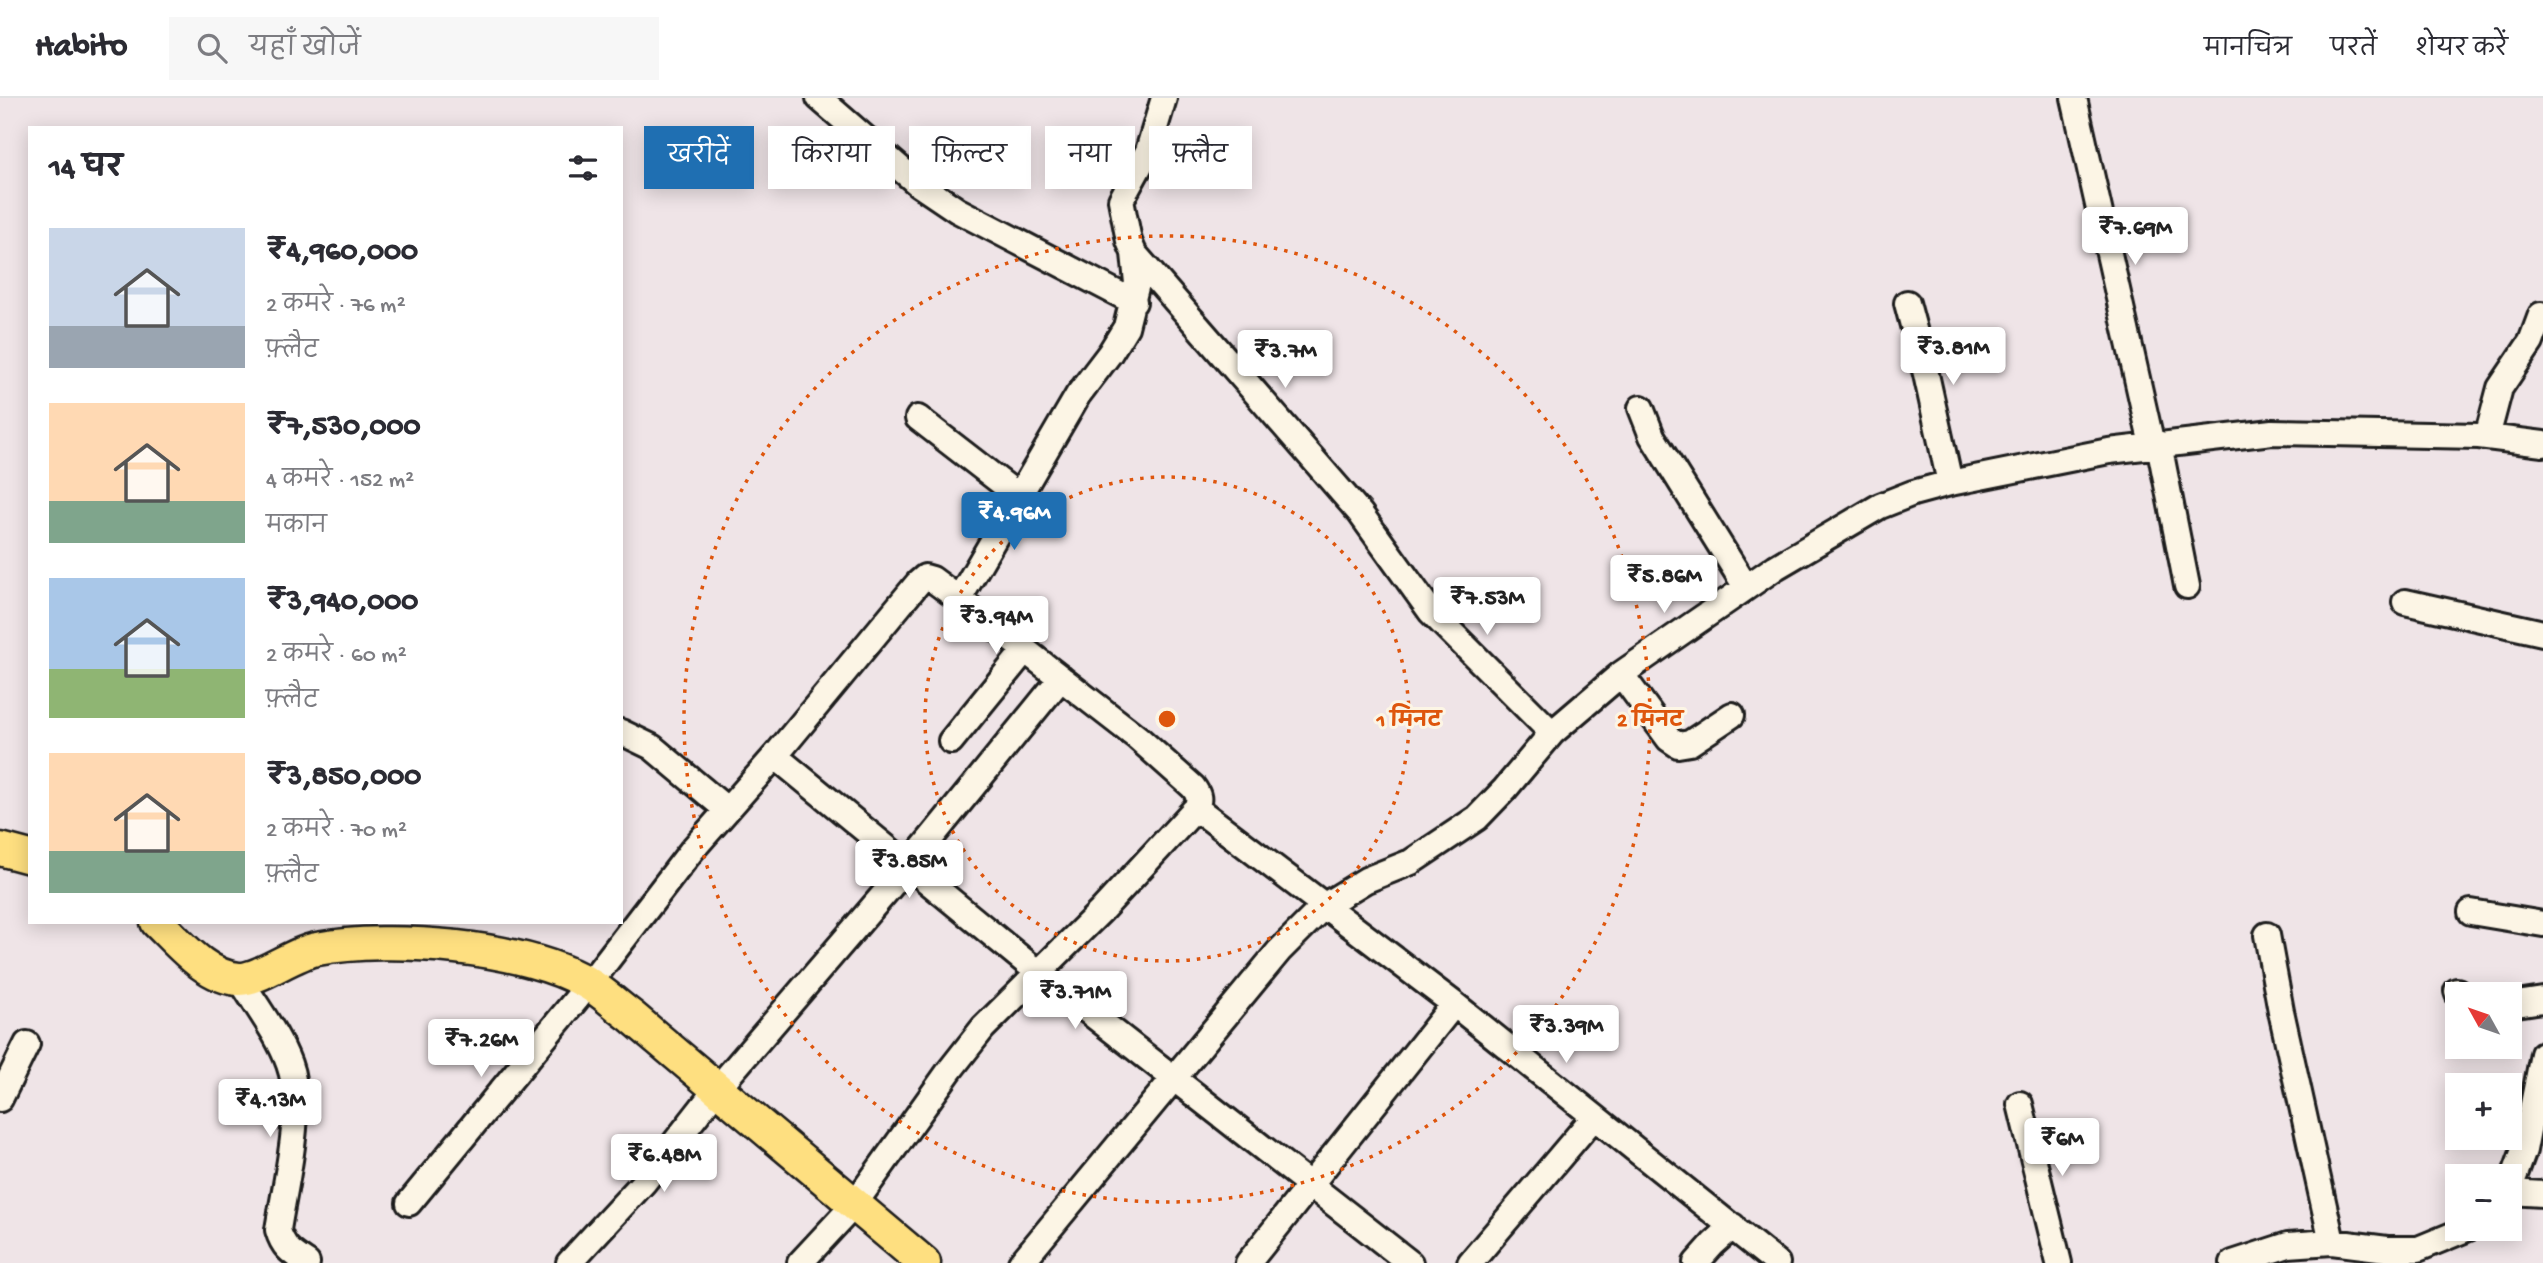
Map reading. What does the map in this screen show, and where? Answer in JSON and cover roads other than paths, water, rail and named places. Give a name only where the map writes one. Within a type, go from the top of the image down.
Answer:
[{"type":"main road","points":[[0,849],[28,856]]},
{"type":"main road","points":[[159,924],[205,965],[226,977],[240,979],[252,978],[314,949],[377,944],[449,947],[524,959],[558,970],[589,984],[631,1016],[853,1206],[924,1263]]},
{"type":"street","points":[[819,98],[916,183],[957,210],[1134,302]]},
{"type":"street","points":[[959,598],[1078,395],[1121,338],[1134,302],[1137,283],[1134,253],[1121,200],[1148,151],[1164,98]]},
{"type":"street","points":[[2074,98],[2187,586]]},
{"type":"street","points":[[1134,253],[1360,513],[1431,612],[1552,733]]},
{"type":"street","points":[[1906,303],[1929,386],[1950,483]]},
{"type":"street","points":[[2487,437],[2501,388],[2531,342],[2541,315]]},
{"type":"street","points":[[1641,408],[1652,436],[1746,587]]},
{"type":"street","points":[[918,418],[1020,497]]},
{"type":"street","points":[[1021,1263],[1279,951],[1325,905],[1366,880],[1411,862],[1477,818],[1552,733],[1621,674],[1746,587],[1880,506],[1950,483],[2109,451],[2272,432],[2487,437],[2543,444]]},
{"type":"street","points":[[409,1202],[589,984],[726,808],[775,756],[925,577],[959,598],[1138,738],[1193,787],[1199,797],[1196,808],[1101,911],[983,1028],[853,1206],[800,1263]]},
{"type":"street","points":[[2405,602],[2543,632]]},
{"type":"street","points":[[951,741],[1025,650]]},
{"type":"street","points":[[1621,674],[1669,739],[1678,745],[1690,743],[1732,715]]},
{"type":"street","points":[[574,1261],[644,1182],[716,1090],[909,865],[1061,678]]},
{"type":"street","points":[[623,733],[652,747],[726,808]]},
{"type":"street","points":[[775,756],[1039,973],[1410,1263]]},
{"type":"street","points":[[1196,808],[1454,1004],[1777,1263]]},
{"type":"street","points":[[2471,912],[2543,924]]},
{"type":"street","points":[[2267,935],[2332,1242]]},
{"type":"street","points":[[240,979],[282,1048],[294,1080],[293,1139],[278,1230],[281,1243],[307,1263]]},
{"type":"street","points":[[2522,1003],[2543,1000]]},
{"type":"street","points":[[1248,1263],[1454,1004]]},
{"type":"street","points":[[0,1098],[27,1044]]},
{"type":"street","points":[[2519,1164],[2543,1054]]},
{"type":"street","points":[[2021,1104],[2059,1263]]},
{"type":"street","points":[[1470,1263],[1594,1117]]},
{"type":"street","points":[[2522,1191],[2543,1194]]},
{"type":"street","points":[[1696,1263],[1732,1226]]},
{"type":"street","points":[[2233,1263],[2288,1245],[2332,1242],[2422,1256],[2447,1241]]}]
